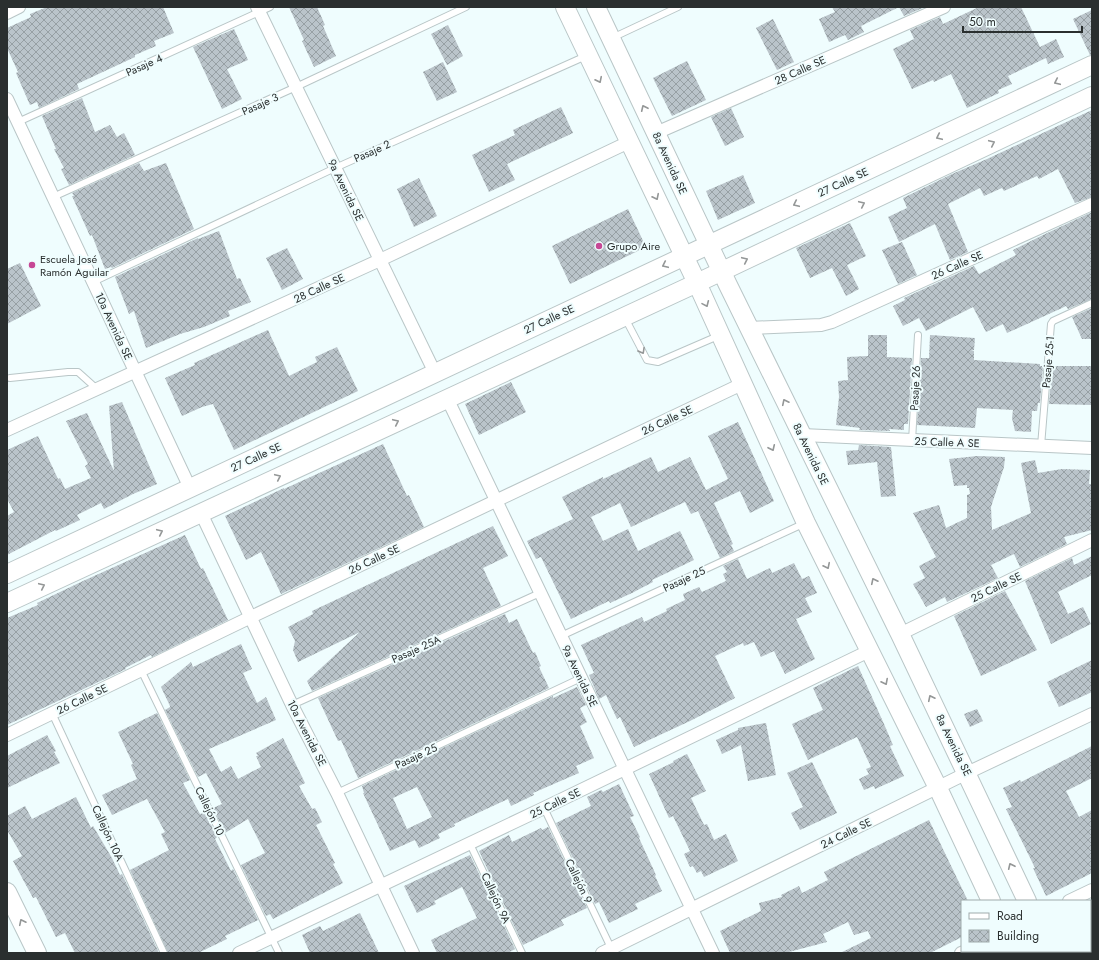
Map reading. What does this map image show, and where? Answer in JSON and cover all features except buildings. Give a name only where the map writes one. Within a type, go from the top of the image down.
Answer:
[{"type":"main road","points":[[565,7],[697,282],[806,523],[938,788],[991,900]]},
{"type":"main road","name":"8a Avenida SE","points":[[596,7],[721,271],[900,634],[1027,900]]},
{"type":"main road","name":"27 Calle SE","points":[[7,574],[1092,65]]},
{"type":"main road","points":[[7,603],[721,271],[1092,96]]},
{"type":"main road","points":[[7,892],[37,953]]},
{"type":"street","points":[[7,13],[19,7]]},
{"type":"street","name":"28 Calle SE","points":[[656,133],[944,7]]},
{"type":"street","name":"9a Avenida SE","points":[[262,9],[296,87],[435,373]]},
{"type":"street","name":"10a Avenida SE","points":[[7,99],[190,488]]},
{"type":"street","name":"28 Calle SE","points":[[7,430],[136,373],[380,260],[629,142]]},
{"type":"street","name":"26 Calle SE","points":[[749,328],[821,325],[832,322],[1092,204]]},
{"type":"street","name":"26 Calle SE","points":[[7,735],[251,617],[742,384]]},
{"type":"street","name":"9a Avenida SE","points":[[447,398],[713,953]]},
{"type":"street","name":"25 Calle A SE","points":[[802,435],[1092,448]]},
{"type":"street","name":"10a Avenida SE","points":[[201,513],[292,705],[337,793],[413,953]]},
{"type":"street","name":"25 Calle SE","points":[[900,634],[1092,540]]},
{"type":"street","name":"25 Calle SE","points":[[239,953],[625,770],[869,651]]},
{"type":"street","name":"24 Calle SE","points":[[609,951],[967,773],[1092,714]]},
{"type":"street","points":[[1071,900],[1092,890]]},
{"type":"lane","name":"Pasaje 3","points":[[53,197],[296,87],[466,7]]},
{"type":"lane","points":[[611,39],[678,7]]},
{"type":"lane","name":"Pasaje 4","points":[[18,122],[262,9]]},
{"type":"lane","name":"Pasaje 2","points":[[93,282],[335,168],[587,55]]},
{"type":"lane","name":"Pasaje 25-1","points":[[1041,446],[1051,324],[1053,321],[1092,303]]},
{"type":"lane","points":[[624,316],[647,360],[658,362],[720,335]]},
{"type":"lane","name":"Pasaje 26","points":[[912,441],[918,335]]},
{"type":"lane","points":[[10,378],[78,372],[97,389]]},
{"type":"lane","name":"Pasaje 25","points":[[561,636],[806,523]]},
{"type":"lane","name":"Pasaje 25A","points":[[292,705],[540,592]]},
{"type":"lane","name":"Callejón 10","points":[[141,670],[279,953]]},
{"type":"lane","name":"Pasaje 25","points":[[337,793],[581,678]]},
{"type":"lane","name":"Callejón 10A","points":[[52,713],[164,953]]},
{"type":"lane","name":"Callejón 9","points":[[544,808],[609,951]]},
{"type":"lane","name":"Callejón 9A","points":[[470,844],[522,953]]},
{"type":"place","name":"Grupo Aire","points":[[599,246]]},
{"type":"place","name":"Escuela José Ramón Aguilar","points":[[32,265]]}]
